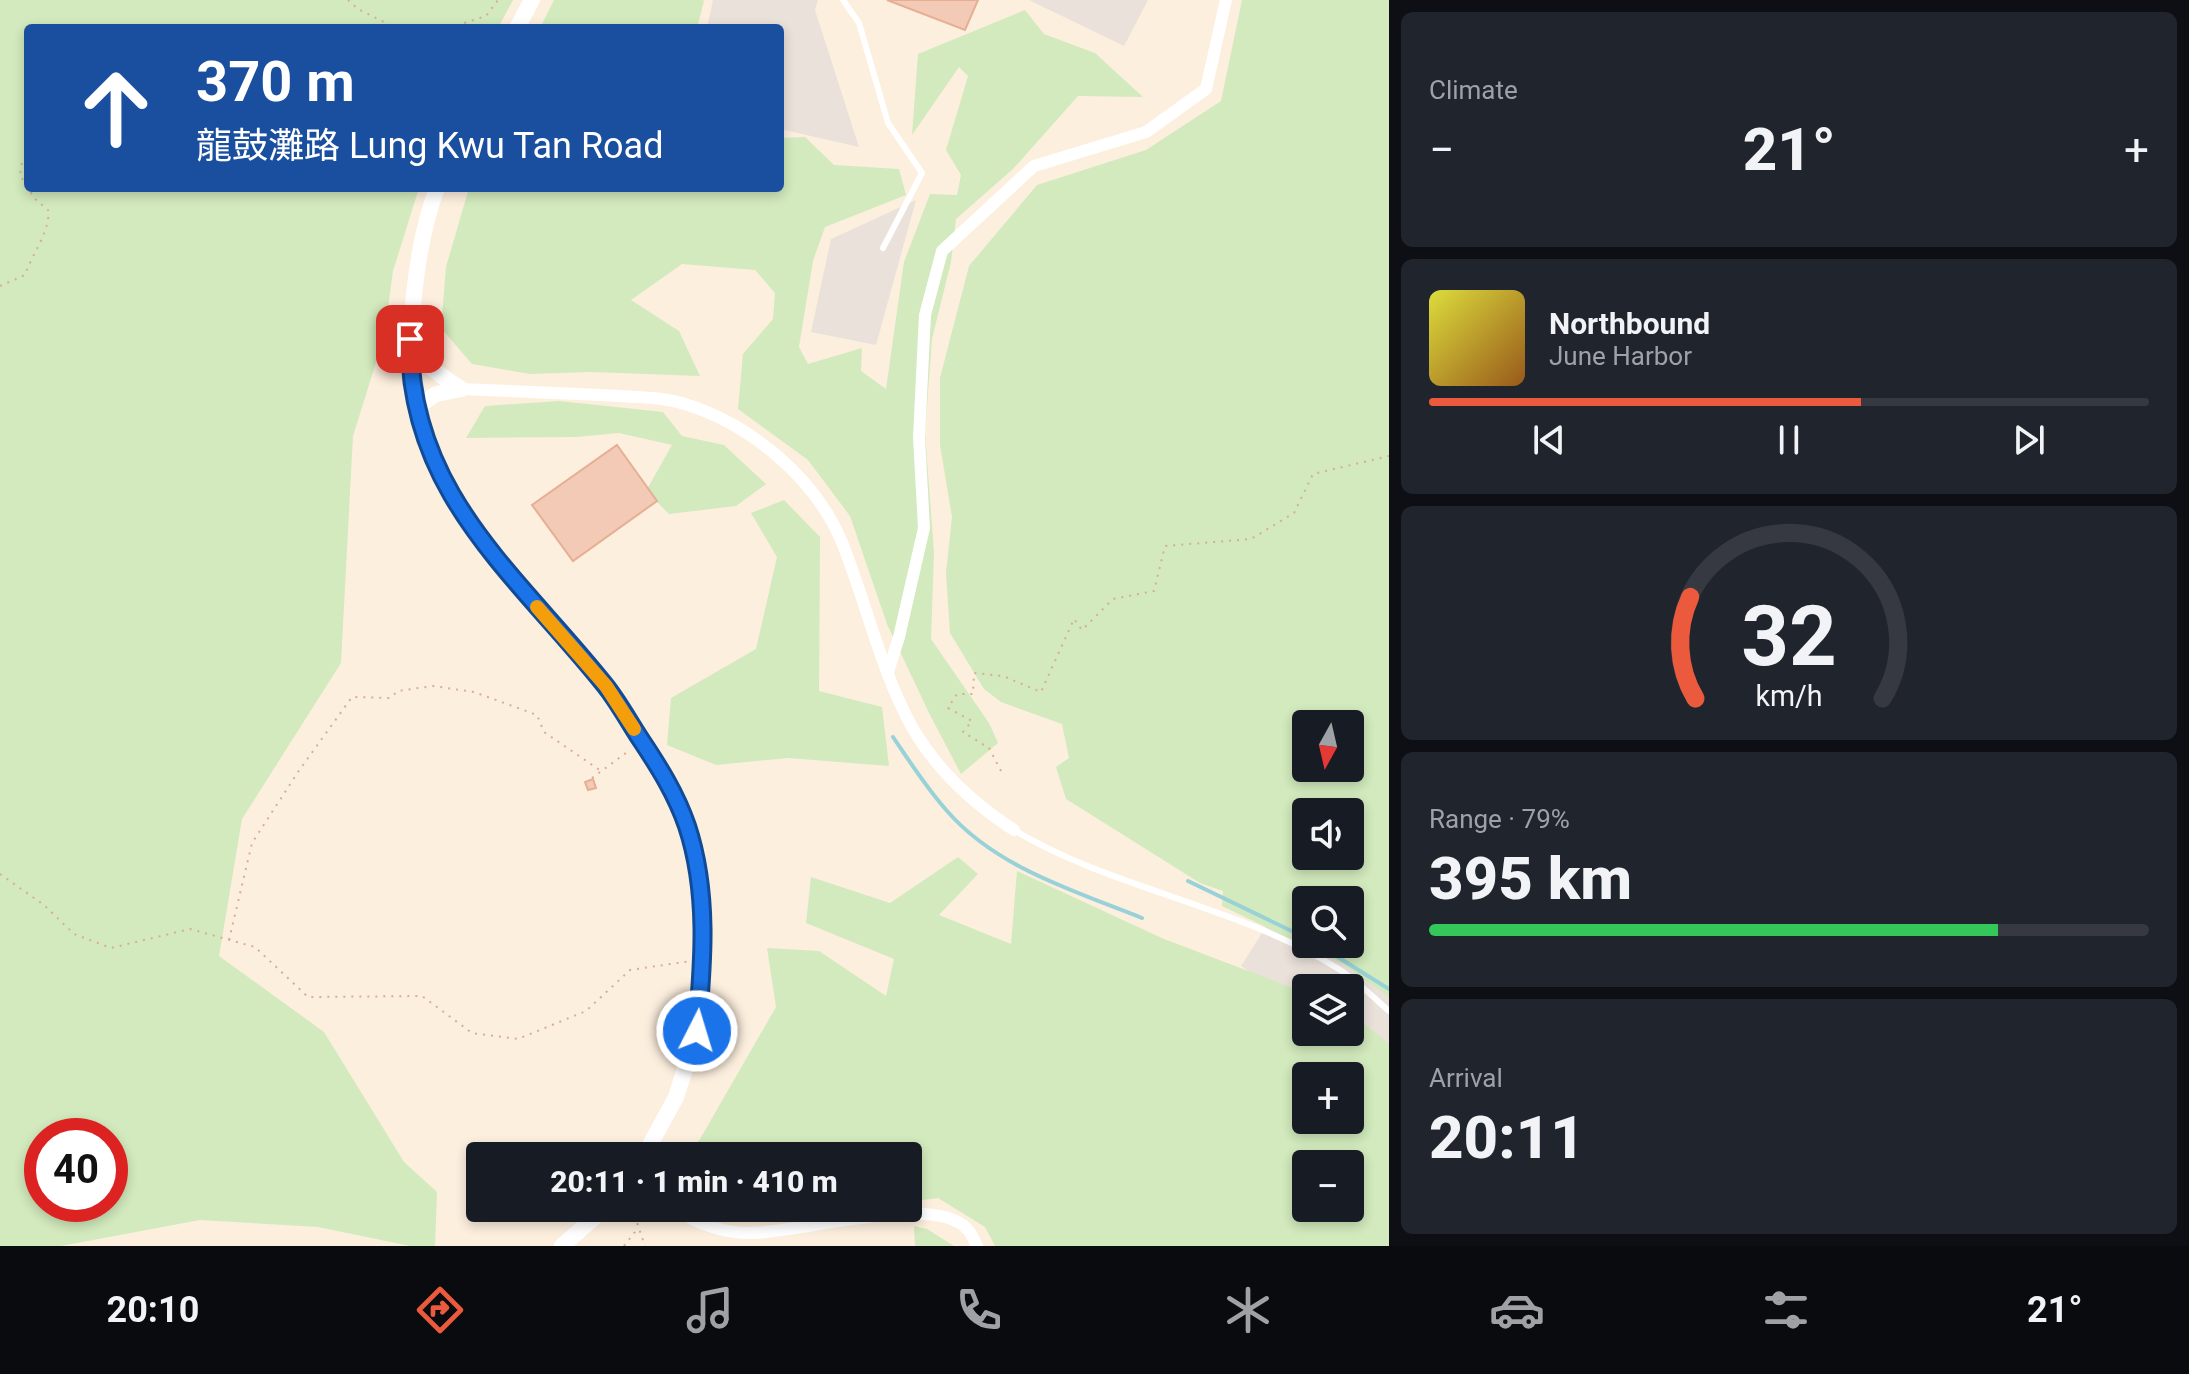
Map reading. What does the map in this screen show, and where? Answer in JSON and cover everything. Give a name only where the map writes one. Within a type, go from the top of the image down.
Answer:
[{"type":"street","points":[[519,24],[532,0]]},
{"type":"street","points":[[888,672],[924,528],[919,437],[925,315],[942,251],[1034,166],[1146,132],[1206,89],[1226,0]]},
{"type":"street","points":[[435,192],[428,211],[418,262],[409,361],[427,442],[440,474],[472,530],[606,686],[666,779],[687,827],[698,878],[704,959],[697,1031],[676,1097],[652,1142]]},
{"type":"street","points":[[410,339],[418,357],[428,367],[461,389]]},
{"type":"street","points":[[417,407],[436,394],[461,389],[651,398],[682,403],[716,415],[748,434],[801,479],[834,528],[888,672],[914,730],[940,766],[970,797],[1014,830]]},
{"type":"street","points":[[922,1214],[950,1219],[967,1228],[977,1246]]},
{"type":"street","points":[[562,1246],[589,1222]]},
{"type":"street","points":[[698,1222],[750,1233],[836,1222]]},
{"type":"lane","points":[[843,0],[859,23],[888,123],[922,173],[883,248]]},
{"type":"lane","points":[[1014,830],[1055,853],[1270,934],[1307,951],[1339,969],[1389,1011]]},
{"type":"path","points":[[348,0],[358,9],[387,24]]},
{"type":"path","points":[[461,24],[486,16],[498,0]]},
{"type":"path","points":[[24,159],[20,175],[24,182]]},
{"type":"path","points":[[0,286],[25,275],[48,227],[48,210],[31,192]]},
{"type":"path","points":[[1001,771],[989,748],[963,732],[972,721],[948,708],[957,694],[973,694],[974,673],[1003,676],[1041,692],[1074,619],[1082,630],[1113,599],[1154,591],[1165,546],[1251,539],[1294,513],[1313,474],[1389,456]]},
{"type":"path","points":[[229,941],[252,843],[352,697],[390,698],[398,691],[433,686],[474,692],[537,715],[544,732],[601,771]]},
{"type":"path","points":[[592,778],[638,744]]},
{"type":"path","points":[[0,874],[44,905],[74,934],[111,948],[190,929],[255,947],[308,997],[422,996],[472,1033],[518,1039],[586,1011],[630,970],[704,959]]},
{"type":"path","points":[[636,1222],[645,1246]]},
{"type":"path","points":[[624,1246],[638,1227]]},
{"type":"shaded area","points":[[713,0],[818,0],[815,10],[859,147],[784,130],[784,24],[708,24]]},
{"type":"shaded area","points":[[1029,0],[1148,0],[1124,46]]},
{"type":"shaded area","points":[[916,200],[876,345],[811,332],[831,239]]},
{"type":"shaded area","points":[[1302,870],[1344,870],[1389,889],[1389,1070],[1364,1046],[1364,974],[1292,974],[1292,1002],[1241,966]]},
{"type":"green space","points":[[0,0],[513,0],[500,24],[24,24],[24,192],[418,192],[393,271],[384,337],[353,436],[341,663],[242,819],[219,956],[324,1032],[404,1162],[437,1192],[435,1246],[410,1246],[318,1227],[200,1220],[61,1246],[0,1246]]},
{"type":"green space","points":[[554,0],[704,1],[698,24],[542,24]]},
{"type":"green space","points":[[1242,0],[1389,0],[1389,997],[1364,979],[1364,974],[1357,974],[1330,958],[1364,958],[1364,886],[1292,886],[1292,940],[1222,906],[1223,891],[1200,883],[1066,799],[1056,767],[1069,758],[1062,724],[1001,702],[984,689],[950,633],[946,573],[952,517],[940,445],[940,378],[969,266],[1037,185],[1146,150],[1221,101]]},
{"type":"green space","points":[[1025,10],[1044,34],[1095,53],[1143,97],[1078,96],[1013,169],[956,219],[951,262],[932,339],[925,433],[934,553],[931,639],[989,723],[998,743],[961,774],[887,624],[850,516],[808,460],[738,409],[743,354],[773,319],[775,293],[755,270],[682,264],[631,300],[679,331],[700,376],[591,372],[530,374],[472,364],[441,328],[446,267],[468,192],[784,192],[784,138],[805,137],[834,165],[899,169],[906,195],[825,227],[813,261],[799,347],[808,364],[862,348],[861,371],[886,389],[904,262],[930,194],[957,195],[961,175],[946,150],[968,76],[959,67],[912,135],[918,54]]},
{"type":"green space","points":[[559,401],[663,412],[682,436],[724,445],[766,484],[736,506],[669,514],[646,491],[672,445],[619,433],[575,437],[466,438],[485,406]]},
{"type":"green space","points":[[784,500],[820,537],[819,691],[882,707],[889,766],[788,758],[716,765],[667,745],[671,698],[756,649],[777,557],[751,513]]},
{"type":"green space","points":[[958,857],[978,874],[939,915],[1011,944],[1017,871],[1164,939],[1292,988],[1292,1046],[1364,1046],[1364,1023],[1389,1044],[1389,1246],[995,1246],[985,1227],[938,1198],[922,1200],[922,1142],[698,1142],[776,1007],[767,948],[819,951],[886,996],[894,959],[806,923],[811,877],[890,903]]},
{"type":"green space","points":[[914,1226],[927,1229],[954,1246],[915,1246]]},
{"type":"building","points":[[887,0],[978,0],[965,30]]},
{"type":"building","points":[[617,445],[657,501],[573,561],[532,505]]},
{"type":"building","points":[[593,779],[596,788],[588,790],[585,782]]},
{"type":"waterway","points":[[893,737],[940,803],[968,832],[990,848],[1038,876],[1142,918]]},
{"type":"waterway","points":[[1188,881],[1292,931]]},
{"type":"waterway","points":[[1339,958],[1389,989]]},
{"type":"slow traffic","points":[[537,607],[606,686],[634,729]]},
{"type":"route","points":[[410,339],[409,361],[417,407],[427,442],[455,503],[472,530],[606,686],[666,779],[687,827],[701,891],[704,959],[697,1031]]}]
